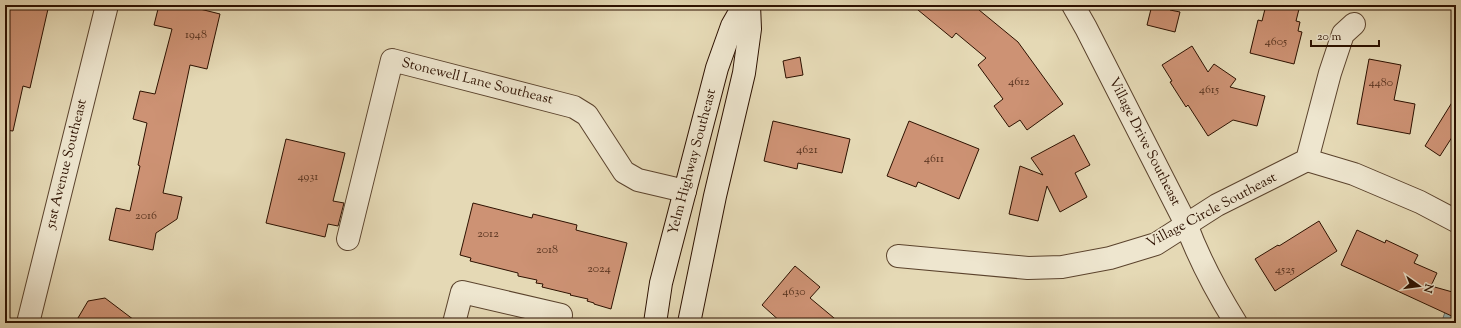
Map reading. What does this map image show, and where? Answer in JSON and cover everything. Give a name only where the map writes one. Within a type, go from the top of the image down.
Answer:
[{"type":"street","name":"51st Avenue Southeast","points":[[28,323],[107,5]]},
{"type":"street","name":"Yelm Highway Southeast","points":[[655,323],[661,283],[717,68],[732,26],[744,5]]},
{"type":"street","name":"Yelm Highway Southeast","points":[[689,323],[744,73],[750,29],[749,5]]},
{"type":"street","name":"Village Drive Southeast","points":[[1073,5],[1186,224],[1197,254],[1222,301],[1236,323]]},
{"type":"street","points":[[1354,24],[1343,34],[1330,73],[1307,160],[1360,177],[1420,202],[1456,221]]},
{"type":"street","name":"Stonewell Lane Southeast","points":[[348,239],[392,60],[574,107],[586,115],[624,172],[638,180],[685,191]]},
{"type":"street","name":"Village Circle Southeast","points":[[898,256],[1028,268],[1062,268],[1110,258],[1156,244],[1217,205],[1307,160]]},
{"type":"street","points":[[454,323],[462,292],[561,315]]},
{"type":"water","points":[[1447,306],[1456,309],[1456,323],[1442,321]]},
{"type":"building","points":[[5,5],[32,5],[48,9],[30,88],[23,86],[13,131],[5,130]]},
{"type":"building","points":[[159,5],[184,5],[220,14],[207,69],[190,65],[163,193],[182,197],[177,219],[156,233],[153,250],[109,240],[116,208],[130,211],[140,166],[138,165],[147,123],[133,119],[140,91],[155,94],[172,29],[154,25]]},
{"type":"building","points":[[912,5],[973,5],[1018,42],[1063,104],[1027,130],[1020,120],[1009,127],[994,106],[1003,99],[978,65],[986,58],[956,33],[952,38]]},
{"type":"building","points":[[1152,5],[1172,5],[1170,10],[1180,12],[1175,32],[1147,25]]},
{"type":"building","points":[[1266,5],[1300,5],[1296,21],[1300,22],[1298,31],[1302,32],[1294,64],[1250,53],[1258,20],[1262,21]]},
{"type":"building","points":[[1192,46],[1208,72],[1214,64],[1236,79],[1230,87],[1265,96],[1257,126],[1233,120],[1208,136],[1188,105],[1186,107],[1170,82],[1172,81],[1162,65]]},
{"type":"building","points":[[800,57],[803,75],[786,78],[783,61]]},
{"type":"building","points":[[1369,59],[1401,65],[1394,100],[1415,104],[1410,134],[1357,124]]},
{"type":"building","points":[[1456,96],[1456,131],[1440,156],[1425,146]]},
{"type":"building","points":[[773,121],[850,139],[842,173],[798,163],[797,169],[764,161]]},
{"type":"building","points":[[909,121],[979,149],[959,199],[918,182],[916,187],[887,176]]},
{"type":"building","points":[[1074,135],[1090,165],[1075,173],[1087,197],[1060,212],[1047,186],[1038,221],[1009,214],[1020,166],[1043,175],[1031,158]]},
{"type":"building","points":[[286,139],[345,153],[333,201],[344,203],[338,226],[328,224],[325,237],[266,223]]},
{"type":"building","points":[[473,203],[532,218],[533,214],[577,225],[576,230],[627,243],[611,309],[587,301],[588,299],[542,287],[543,284],[536,283],[537,280],[518,276],[518,273],[470,261],[471,258],[460,255]]},
{"type":"building","points":[[1319,221],[1337,251],[1275,291],[1255,259]]},
{"type":"building","points":[[1357,230],[1385,243],[1386,240],[1418,255],[1414,263],[1437,273],[1431,286],[1456,293],[1456,318],[1341,265]]},
{"type":"building","points":[[795,266],[820,287],[810,298],[840,323],[782,323],[762,305]]},
{"type":"building","points":[[105,298],[138,323],[75,323],[88,301]]}]
